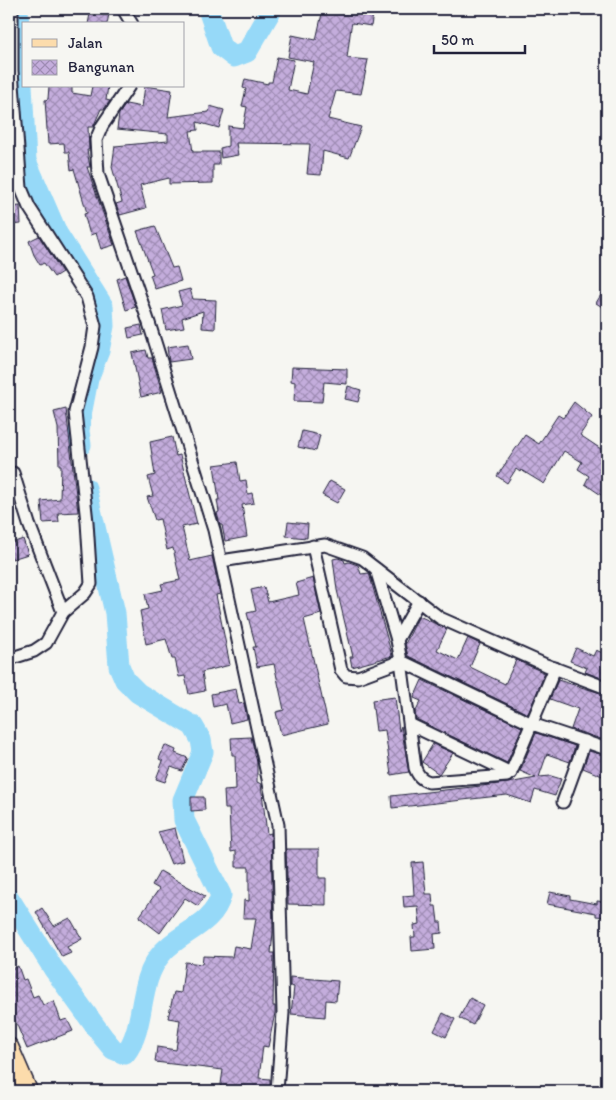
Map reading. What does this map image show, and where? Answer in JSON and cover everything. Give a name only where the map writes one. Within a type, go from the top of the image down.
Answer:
[{"type":"main road","points":[[9,1047],[28,1091]]},
{"type":"street","points":[[9,659],[34,650],[46,643],[63,612],[89,589],[92,579],[75,412],[92,347],[95,326],[86,297],[29,207],[21,188],[14,152],[12,9]]},
{"type":"street","points":[[123,9],[131,22]]},
{"type":"street","points":[[128,88],[102,126],[96,140],[98,174],[155,341],[214,530],[278,825],[283,1013],[277,1091]]},
{"type":"street","points":[[13,473],[29,524],[63,612]]},
{"type":"street","points":[[221,561],[325,545],[362,558],[440,618],[555,668],[607,688]]},
{"type":"street","points":[[314,546],[341,670],[346,676],[358,677],[401,661],[532,724],[607,749]]},
{"type":"street","points":[[376,569],[397,640],[415,768],[423,780],[429,782],[504,778],[511,773],[555,668]]},
{"type":"street","points":[[397,640],[419,601]]},
{"type":"street","points":[[410,725],[511,773]]},
{"type":"street","points":[[564,802],[585,741]]},
{"type":"building","points":[[91,9],[110,9],[107,22],[88,22]]},
{"type":"building","points":[[323,9],[352,9],[352,11],[373,14],[371,26],[352,23],[351,27],[347,58],[368,60],[361,94],[336,91],[328,119],[361,127],[349,158],[323,151],[321,175],[307,174],[310,144],[236,143],[238,155],[221,158],[220,148],[228,146],[228,126],[243,128],[247,107],[242,106],[246,89],[243,88],[245,79],[268,84],[268,82],[272,82],[277,57],[294,60],[288,90],[307,94],[314,62],[288,57],[292,35],[316,40]]},
{"type":"building","points":[[49,88],[72,88],[72,93],[90,96],[92,88],[108,88],[106,100],[110,101],[104,109],[101,109],[93,127],[88,127],[89,150],[87,150],[90,167],[87,167],[114,245],[101,249],[96,233],[90,235],[84,214],[87,213],[74,169],[71,170],[69,152],[65,152],[64,143],[48,144],[45,100],[48,99]]},
{"type":"building","points":[[145,88],[158,88],[172,90],[168,117],[209,112],[210,106],[224,110],[219,128],[197,122],[198,130],[190,131],[193,152],[219,152],[219,165],[213,165],[213,183],[169,184],[169,178],[140,185],[146,208],[120,215],[116,204],[122,202],[112,167],[115,146],[168,141],[168,134],[117,129],[119,114],[126,104],[142,107]]},
{"type":"building","points":[[20,206],[21,224],[9,225],[9,207]]},
{"type":"building","points":[[155,226],[172,268],[177,267],[181,281],[155,289],[150,275],[153,274],[137,231]]},
{"type":"building","points":[[39,236],[62,272],[54,277],[44,263],[40,265],[34,255],[29,241]]},
{"type":"building","points":[[125,276],[136,307],[126,310],[117,279]]},
{"type":"building","points":[[607,285],[607,310],[596,303]]},
{"type":"building","points":[[190,289],[193,299],[216,300],[215,329],[202,328],[203,311],[182,318],[184,327],[166,330],[162,310],[182,305],[178,292]]},
{"type":"building","points":[[141,325],[143,335],[129,338],[127,328]]},
{"type":"building","points":[[188,344],[191,359],[169,362],[167,347]]},
{"type":"building","points":[[146,350],[148,358],[152,358],[162,392],[141,397],[132,353]]},
{"type":"building","points":[[292,367],[347,369],[347,384],[324,382],[322,402],[294,401],[295,382],[291,381]]},
{"type":"building","points":[[348,386],[361,390],[358,402],[345,399]]},
{"type":"building","points":[[574,402],[592,417],[580,435],[607,453],[607,499],[585,484],[589,476],[578,469],[582,462],[564,451],[544,484],[516,469],[507,483],[497,476],[525,435],[539,444],[558,415],[563,418]]},
{"type":"building","points":[[66,409],[78,512],[58,513],[59,522],[43,523],[41,501],[60,499],[61,465],[59,465],[58,428],[54,412]]},
{"type":"building","points":[[302,431],[320,435],[316,451],[298,447]]},
{"type":"building","points":[[172,437],[176,456],[180,455],[197,524],[182,527],[190,561],[212,556],[220,594],[216,595],[230,665],[202,672],[205,691],[189,694],[185,676],[179,677],[175,659],[172,659],[166,639],[146,644],[140,611],[148,609],[145,594],[163,590],[161,584],[180,580],[173,548],[167,550],[160,519],[155,520],[147,497],[153,496],[148,477],[155,475],[150,442]]},
{"type":"building","points":[[237,462],[240,481],[246,480],[248,494],[252,493],[254,503],[242,505],[247,537],[225,541],[222,525],[220,525],[217,513],[219,512],[217,500],[219,500],[214,465]]},
{"type":"building","points":[[330,481],[345,489],[337,503],[322,495]]},
{"type":"building","points":[[288,522],[308,524],[307,538],[286,536]]},
{"type":"building","points":[[23,539],[28,554],[12,559],[9,544]]},
{"type":"building","points":[[333,559],[344,560],[345,563],[349,562],[358,565],[361,574],[369,573],[392,656],[352,667],[350,657],[353,657],[337,590]]},
{"type":"building","points":[[313,578],[321,614],[304,619],[328,724],[281,735],[276,712],[284,710],[274,664],[257,667],[253,647],[256,647],[247,613],[256,611],[251,590],[264,587],[268,602],[299,595],[296,583]]},
{"type":"building","points":[[419,616],[447,629],[437,650],[458,660],[468,638],[480,644],[470,667],[505,684],[516,660],[545,673],[528,714],[408,656],[405,644]]},
{"type":"building","points":[[576,648],[593,656],[596,650],[607,655],[607,680],[585,672],[587,668],[570,661]]},
{"type":"building","points":[[422,680],[522,727],[507,763],[416,719],[415,713],[421,701],[414,698]]},
{"type":"building","points":[[558,680],[607,695],[607,741],[571,729],[578,709],[550,699]]},
{"type":"building","points":[[236,689],[239,704],[244,703],[247,719],[230,723],[226,704],[213,707],[211,694]]},
{"type":"building","points":[[395,697],[399,731],[401,726],[409,772],[391,775],[385,730],[376,731],[372,700]]},
{"type":"building","points":[[536,733],[575,746],[570,762],[547,754],[539,777],[551,776],[561,779],[555,796],[535,790],[531,803],[507,795],[392,808],[391,796],[508,783],[536,778],[520,771]]},
{"type":"building","points":[[251,737],[257,762],[257,782],[261,784],[267,834],[271,833],[273,932],[271,953],[274,953],[273,1006],[275,1006],[275,1013],[268,1047],[263,1046],[259,1078],[270,1079],[270,1091],[239,1088],[238,1091],[220,1091],[223,1070],[155,1062],[157,1047],[176,1050],[180,1020],[168,1018],[174,992],[181,993],[185,962],[202,964],[203,956],[232,957],[234,946],[251,949],[256,918],[243,918],[244,900],[249,901],[249,867],[236,867],[236,851],[231,852],[229,809],[225,809],[224,791],[236,790],[235,755],[232,755],[231,738]]},
{"type":"building","points":[[433,744],[453,753],[439,774],[422,762]]},
{"type":"building","points":[[165,745],[176,750],[175,753],[188,758],[182,771],[171,767],[165,782],[156,779],[163,761],[159,759]]},
{"type":"building","points":[[589,751],[607,756],[607,778],[583,768]]},
{"type":"building","points":[[191,797],[204,797],[205,810],[191,811]]},
{"type":"building","points":[[175,828],[183,861],[171,864],[158,832]]},
{"type":"building","points":[[286,849],[319,849],[319,878],[326,878],[326,905],[288,904]]},
{"type":"building","points":[[423,862],[426,894],[432,894],[433,906],[436,906],[438,922],[441,922],[442,933],[434,934],[435,949],[412,951],[411,937],[415,937],[414,925],[420,924],[418,906],[404,907],[403,896],[414,895],[412,863]]},
{"type":"building","points":[[160,871],[205,896],[198,906],[185,898],[160,933],[139,917],[159,889],[152,885]]},
{"type":"building","points":[[550,892],[570,896],[570,899],[597,904],[597,901],[607,902],[607,917],[596,916],[596,913],[547,904]]},
{"type":"building","points":[[42,908],[54,926],[70,918],[82,939],[67,947],[71,953],[62,957],[36,912]]},
{"type":"building","points":[[18,966],[23,980],[26,979],[33,997],[38,995],[43,1005],[54,1001],[61,1021],[67,1019],[73,1031],[27,1049],[9,1006],[9,970]]},
{"type":"building","points":[[290,977],[338,981],[336,1001],[326,1000],[325,1017],[291,1014],[294,987],[290,986]]},
{"type":"building","points":[[470,998],[483,1005],[473,1025],[459,1018]]},
{"type":"building","points":[[443,1013],[455,1019],[446,1037],[434,1031]]},
{"type":"waterway","points":[[18,9],[22,85]]},
{"type":"waterway","points":[[208,9],[221,47],[234,57],[247,52],[272,9]]},
{"type":"waterway","points":[[22,88],[26,161],[57,233],[103,306],[104,326],[99,351],[88,379],[82,410],[79,431],[81,445]]},
{"type":"waterway","points":[[9,898],[53,968],[103,1037],[113,1049],[125,1054],[132,1043],[136,1031],[148,978],[154,965],[169,946],[211,914],[221,895],[184,820],[183,800],[203,752],[201,740],[193,726],[138,693],[125,680],[119,666],[115,613],[86,488]]}]
